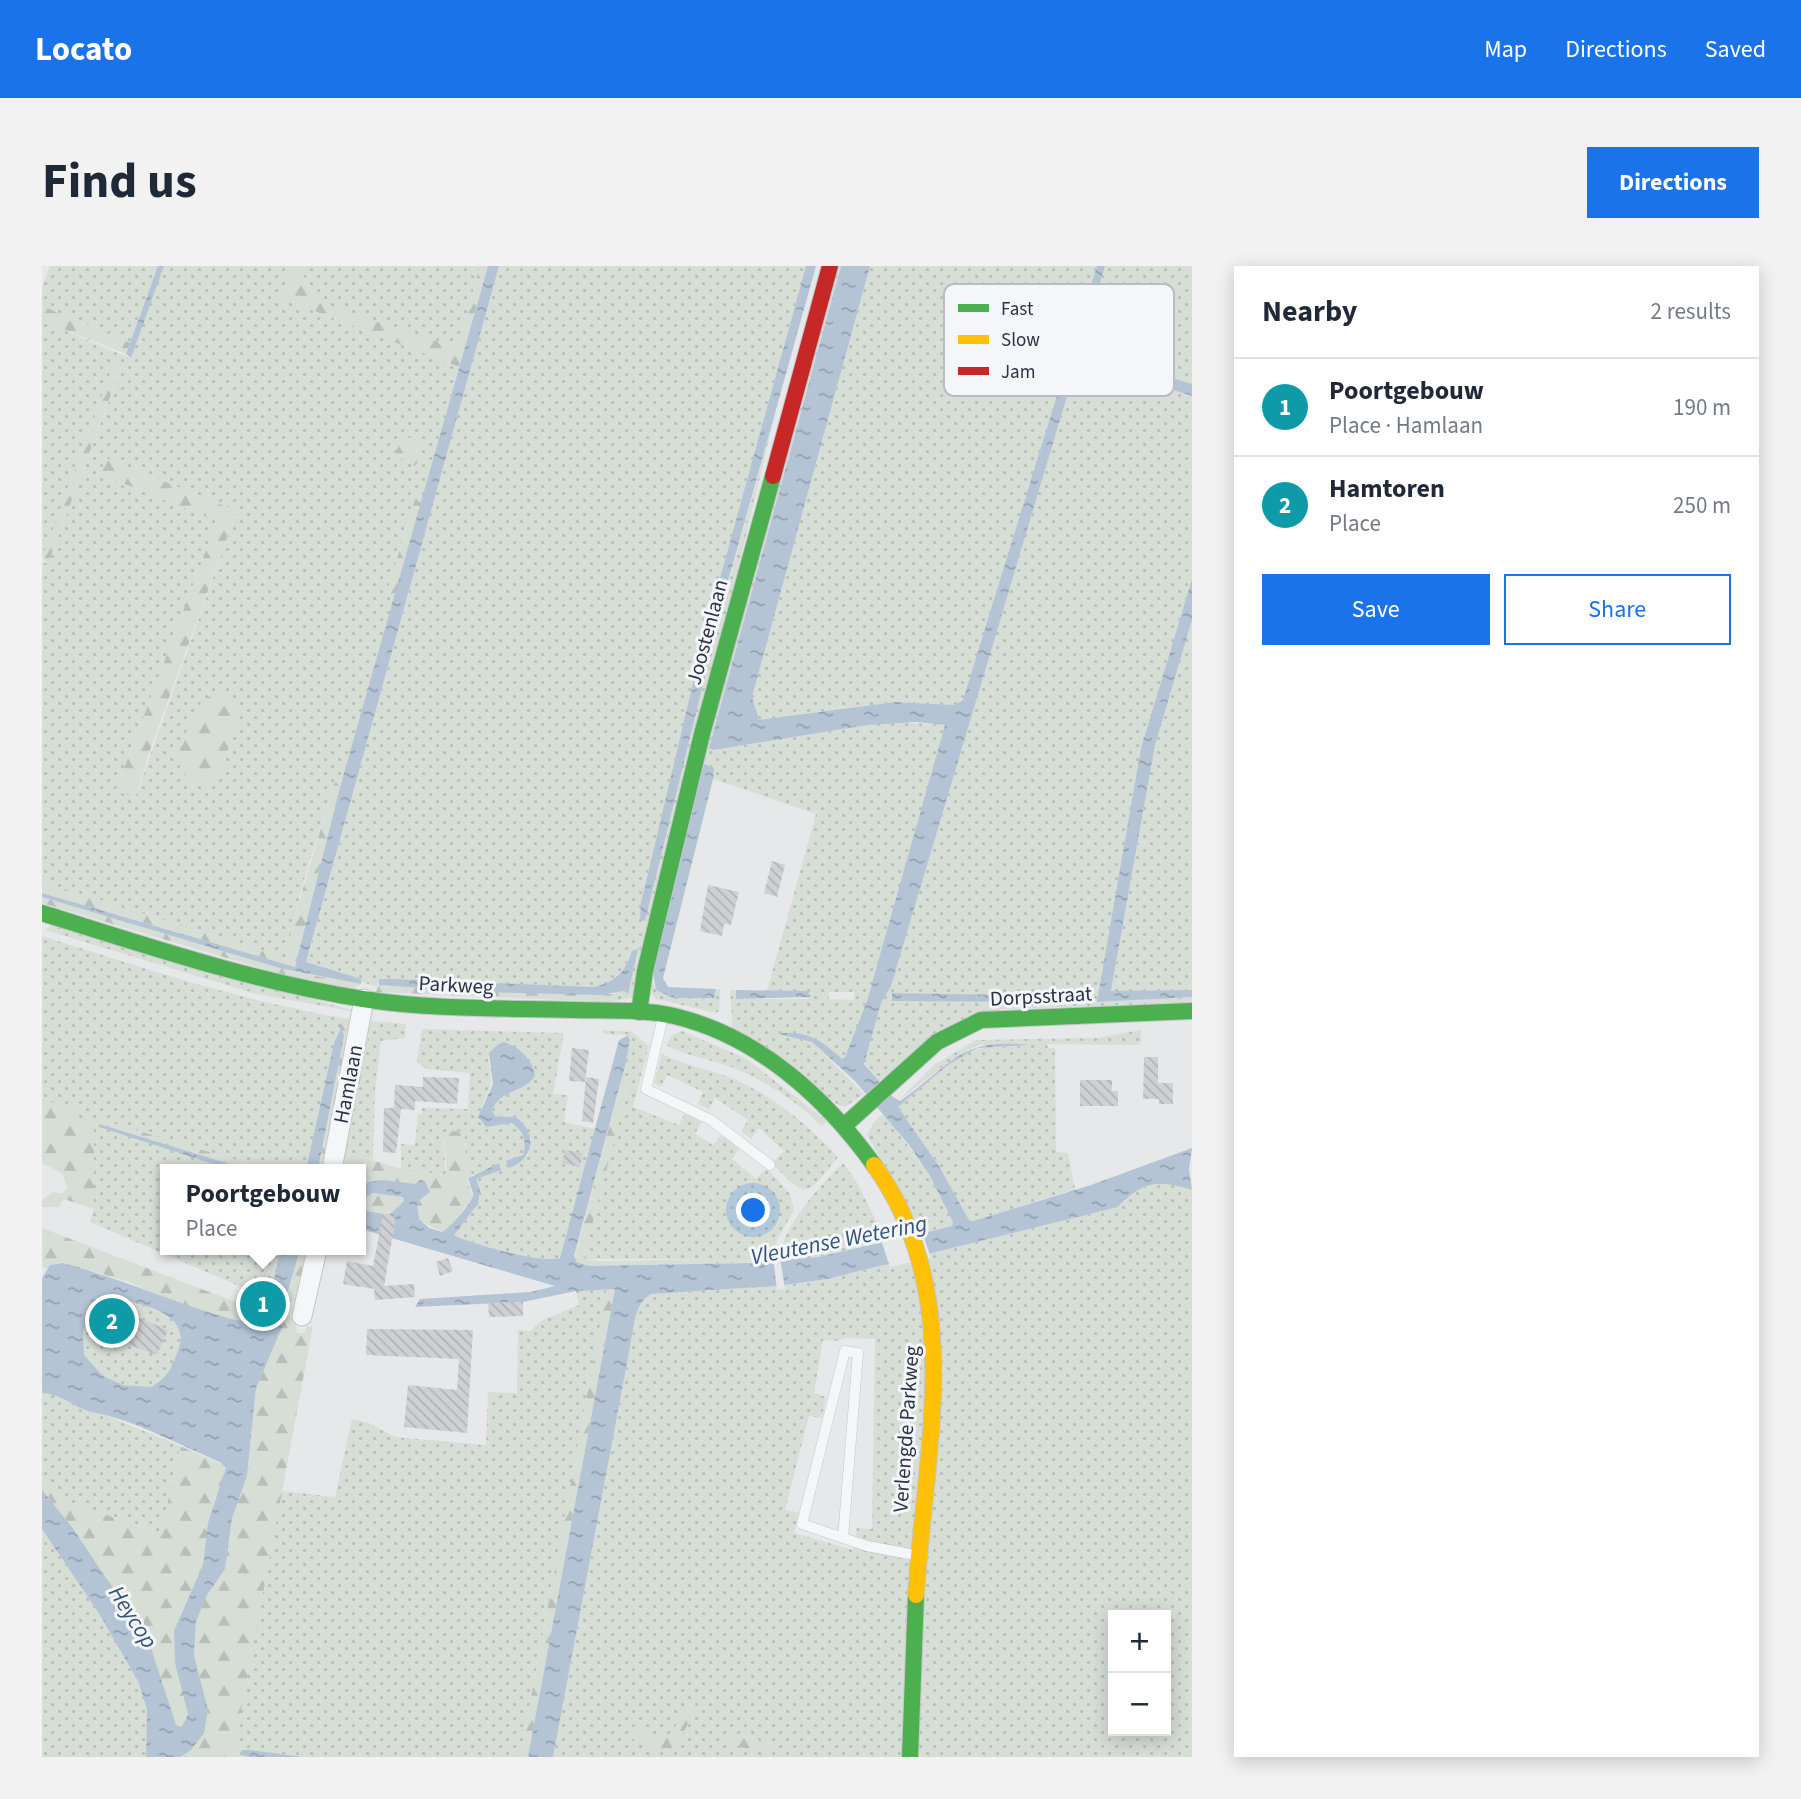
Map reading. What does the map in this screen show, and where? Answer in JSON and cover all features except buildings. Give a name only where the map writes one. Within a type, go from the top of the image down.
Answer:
[{"type":"street","name":"Joostenlaan","points":[[639,1012],[645,971],[702,734],[830,266]]},
{"type":"street","name":"Parkweg","points":[[42,913],[256,978],[364,999],[419,1005],[639,1012],[686,1019],[751,1051],[800,1082],[845,1125]]},
{"type":"street","name":"Hamlaan","points":[[333,1164],[364,999]]},
{"type":"street","name":"Dorpsstraat","points":[[845,1125],[937,1042],[981,1020],[1192,1011]]},
{"type":"street","name":"Verlengde Parkweg","points":[[845,1125],[877,1167],[906,1222],[924,1272],[933,1316],[935,1370],[913,1634],[910,1757]]},
{"type":"street","points":[[302,1316],[316,1255]]},
{"type":"lane","points":[[663,1015],[646,1088],[719,1125],[770,1165]]},
{"type":"lane","points":[[843,1538],[858,1353],[845,1351],[802,1524],[843,1538],[898,1553],[919,1555]]},
{"type":"green space","points":[[50,266],[158,266],[130,343],[42,306],[42,287]]},
{"type":"green space","points":[[164,266],[293,266],[282,298],[459,367],[421,503],[415,499],[387,592],[394,600],[340,787],[335,782],[307,869],[287,958],[42,882],[42,562],[48,564],[121,369],[113,366],[42,559],[42,321],[130,358]],"holes":[[[106,458],[237,511],[135,798],[116,790],[217,521],[100,474]]]},
{"type":"green space","points":[[293,266],[305,266],[302,273],[317,302],[457,348],[480,266],[488,266],[459,367],[281,298]]},
{"type":"green space","points":[[305,266],[480,266],[457,349],[316,302],[302,273]]},
{"type":"green space","points":[[499,266],[806,266],[704,636],[641,903],[775,414],[636,997],[610,1002],[612,994],[624,991],[632,951],[618,975],[593,987],[380,979],[377,987],[306,963]]},
{"type":"green space","points":[[833,266],[841,266],[709,748],[714,750],[867,725],[898,722],[946,725],[867,1001],[845,1057],[842,1059],[821,1042],[805,1035],[778,1034],[812,1042],[864,1094],[845,1107],[838,1105],[773,1053],[733,1030],[730,990],[736,990],[736,999],[809,999],[808,991],[767,991],[816,814],[713,779],[714,768],[703,764],[651,978],[656,990],[673,998],[714,998],[716,989],[720,989],[719,1011],[716,1013],[656,999],[647,987],[707,725]],"holes":[[[829,992],[855,992],[853,1000],[829,999]]]},
{"type":"green space","points":[[870,266],[1097,266],[1091,284],[944,284],[944,396],[1057,396],[964,700],[955,705],[895,702],[759,720],[752,697]]},
{"type":"green space","points":[[1105,266],[1192,266],[1192,384],[1174,378],[1174,284],[1100,284]]},
{"type":"green space","points":[[42,306],[130,343],[126,354],[42,321]]},
{"type":"green space","points":[[113,365],[121,368],[48,564],[42,559]]},
{"type":"green space","points":[[1174,390],[1192,396],[1192,579],[1141,748],[1098,1002],[1192,997],[1192,1003],[1001,1009],[879,1081],[864,1062],[881,1003],[891,986],[1067,396],[1174,396]],"holes":[[[892,993],[1039,995],[1042,1001],[892,1001]]]},
{"type":"green space","points":[[402,438],[418,438],[421,457],[415,466],[395,455]]},
{"type":"green space","points":[[106,458],[237,511],[135,798],[116,790],[217,521],[100,474]]},
{"type":"green space","points":[[415,499],[421,503],[394,600],[387,592]]},
{"type":"green space","points":[[1192,620],[1192,990],[1111,992],[1155,745]]},
{"type":"green space","points":[[221,689],[242,710],[216,783],[193,787],[174,756],[201,702]]},
{"type":"green space","points":[[335,781],[340,787],[295,967],[42,893],[42,882],[287,958],[292,925]]},
{"type":"green space","points":[[42,897],[294,972],[361,984],[353,989],[294,978],[42,903]]},
{"type":"green space","points":[[52,925],[351,1011],[257,994],[45,930]]},
{"type":"green space","points":[[42,936],[229,993],[343,1018],[334,1043],[307,1164],[249,1164],[99,1120],[99,1127],[213,1164],[160,1164],[160,1252],[90,1222],[94,1209],[77,1117],[85,1110],[42,1100]]},
{"type":"green space","points":[[379,985],[473,992],[612,994],[610,1002],[376,992]]},
{"type":"green space","points":[[343,1018],[352,1019],[330,1164],[319,1164],[344,1036],[339,1027]]},
{"type":"green space","points":[[368,1020],[371,1025],[359,1087],[355,1087],[346,1152],[401,1169],[446,1175],[444,1142],[447,1131],[465,1132],[465,1158],[472,1175],[468,1182],[473,1197],[449,1229],[442,1232],[419,1220],[417,1202],[430,1192],[399,1182],[366,1184],[366,1164],[337,1164]]},
{"type":"green space","points":[[371,1021],[406,1024],[405,1038],[381,1041],[375,1090],[373,1160],[345,1152],[355,1087],[359,1087]]},
{"type":"green space","points":[[422,1029],[564,1033],[553,1094],[568,1095],[564,1122],[596,1129],[560,1258],[524,1256],[454,1235],[475,1208],[476,1179],[501,1170],[472,1175],[465,1158],[466,1143],[443,1140],[446,1176],[401,1169],[401,1144],[415,1145],[418,1114],[422,1114],[422,1108],[468,1109],[470,1073],[426,1069],[417,1061]],"holes":[[[504,1042],[525,1056],[519,1087],[507,1092],[493,1105],[492,1115],[516,1117],[531,1139],[528,1155],[509,1168],[523,1155],[525,1145],[522,1133],[512,1123],[486,1127],[480,1121],[491,1080],[488,1058],[498,1044]]]},
{"type":"green space","points":[[601,1030],[632,1032],[649,1046],[633,1107],[679,1125],[685,1113],[701,1122],[695,1134],[713,1145],[721,1135],[739,1149],[732,1159],[756,1179],[767,1168],[790,1194],[794,1210],[777,1240],[774,1261],[707,1264],[708,1259],[587,1259],[583,1251],[629,1085],[621,1082],[630,1040],[628,1035],[604,1034]]},
{"type":"green space","points":[[1141,1030],[1141,1042],[1136,1045],[1047,1044],[1048,1048],[1055,1048],[1056,1152],[1068,1153],[1075,1189],[970,1222],[939,1166],[898,1107],[948,1065],[977,1048],[1029,1046],[978,1045],[953,1059],[898,1101],[934,1065],[976,1040],[1097,1038]]},
{"type":"green space","points":[[682,1031],[745,1058],[827,1121],[822,1126],[781,1093],[746,1073],[666,1045],[672,1035]]},
{"type":"green space","points":[[662,1054],[734,1079],[763,1094],[803,1123],[838,1157],[813,1186],[807,1189],[793,1184],[772,1163],[784,1151],[759,1128],[751,1139],[741,1131],[748,1120],[715,1098],[709,1109],[698,1104],[703,1092],[667,1075],[661,1087],[654,1083]]},
{"type":"green space","points":[[621,1082],[629,1084],[584,1255],[587,1259],[601,1261],[709,1259],[707,1264],[589,1266],[574,1260]]},
{"type":"green space","points":[[42,1100],[86,1110],[77,1117],[94,1123],[94,1209],[64,1199],[59,1207],[42,1207],[42,1200],[53,1192],[62,1194],[67,1188],[63,1174],[42,1163]]},
{"type":"green space","points":[[884,1113],[930,1176],[953,1222],[952,1226],[923,1232],[867,1135],[874,1122]]},
{"type":"green space","points":[[99,1119],[249,1164],[229,1164],[98,1125]]},
{"type":"green space","points":[[843,1163],[856,1181],[880,1229],[877,1230],[882,1243],[819,1257],[781,1261],[781,1250],[793,1223],[813,1195]]},
{"type":"green space","points":[[1161,1181],[1192,1190],[1192,1757],[553,1757],[634,1324],[639,1307],[646,1298],[651,1294],[777,1286],[827,1279],[1118,1207],[1139,1189]],"holes":[[[875,1339],[872,1529],[857,1528],[853,1550],[794,1533],[799,1513],[785,1510],[809,1416],[822,1418],[826,1397],[814,1393],[823,1340]]]},
{"type":"green space","points":[[373,1193],[404,1197],[404,1201],[389,1215],[366,1211],[366,1197]]},
{"type":"green space","points":[[42,1228],[268,1313],[265,1318],[243,1323],[176,1303],[128,1282],[96,1272],[63,1263],[50,1265],[49,1269],[42,1267]]},
{"type":"green space","points":[[167,1255],[279,1255],[272,1300]]},
{"type":"green space","points":[[299,1255],[311,1255],[297,1300],[284,1305],[272,1302],[276,1292],[288,1293]]},
{"type":"green space","points":[[607,1288],[520,1757],[304,1757],[241,1750],[249,1757],[237,1757],[239,1742],[236,1732],[282,1491],[335,1497],[352,1419],[369,1423],[395,1437],[486,1445],[488,1392],[517,1393],[518,1330],[530,1331],[541,1321],[579,1305],[576,1291]]},
{"type":"green space","points":[[607,1288],[615,1289],[528,1757],[520,1757]]},
{"type":"green space","points":[[110,1298],[160,1312],[178,1327],[180,1339],[173,1364],[165,1377],[151,1387],[123,1385],[103,1376],[84,1355],[83,1331],[98,1303]]},
{"type":"green space","points":[[286,1314],[295,1321],[297,1333],[305,1333],[306,1327],[313,1326],[237,1732],[237,1757],[180,1757],[149,1642],[72,1527],[42,1490],[42,1478],[62,1500],[161,1533],[180,1446],[224,1465],[248,1470],[256,1388]]},
{"type":"green space","points":[[50,1392],[180,1446],[161,1533],[62,1500],[42,1478],[42,1393]]},
{"type":"green space","points":[[42,1529],[102,1617],[131,1667],[148,1715],[146,1757],[42,1757]]},
{"type":"green space","points":[[694,1704],[697,1706],[676,1747],[651,1747],[629,1736],[628,1728],[636,1726],[654,1735],[673,1735],[678,1719]]},
{"type":"green space","points":[[730,1735],[745,1736],[776,1746],[775,1751],[770,1754],[728,1744],[725,1739]]},
{"type":"water","points":[[158,266],[164,266],[131,358],[126,354]]},
{"type":"water","points":[[488,266],[499,266],[306,962],[361,979],[361,984],[283,969],[42,897],[42,893],[295,967],[340,787]]},
{"type":"water","points":[[806,266],[816,266],[729,578],[645,921],[640,920],[641,903],[704,636]]},
{"type":"water","points":[[841,266],[870,266],[752,697],[759,720],[895,702],[955,705],[963,700],[1057,396],[1067,396],[891,986],[881,1003],[864,1064],[893,1097],[900,1101],[957,1056],[977,1048],[948,1065],[898,1107],[939,1166],[970,1222],[1091,1185],[1192,1148],[1189,1169],[1192,1190],[1170,1185],[1152,1185],[1136,1192],[1118,1207],[827,1279],[777,1286],[651,1294],[646,1298],[639,1307],[634,1324],[553,1757],[528,1757],[615,1289],[576,1291],[523,1302],[415,1307],[420,1299],[531,1292],[555,1286],[366,1230],[366,1211],[389,1215],[404,1201],[403,1197],[373,1193],[366,1197],[366,1185],[367,1182],[383,1180],[415,1184],[420,1180],[425,1181],[430,1192],[417,1202],[419,1219],[429,1228],[442,1232],[460,1215],[472,1198],[469,1178],[499,1163],[501,1170],[476,1179],[480,1190],[478,1204],[454,1235],[524,1256],[560,1258],[619,1040],[628,1035],[630,1040],[625,1066],[574,1256],[577,1262],[589,1266],[750,1263],[819,1257],[952,1226],[953,1222],[930,1176],[909,1145],[855,1081],[812,1042],[778,1034],[805,1035],[821,1042],[842,1059],[845,1057],[867,1001],[945,725],[916,722],[867,725],[714,750],[709,748]]},
{"type":"water","points":[[1097,266],[1105,266],[1100,284],[1091,284]]},
{"type":"water","points":[[1174,378],[1192,384],[1192,396],[1174,390]]},
{"type":"water","points":[[1192,579],[1192,620],[1155,745],[1111,991],[1192,990],[1192,997],[1097,1002],[1141,748]]},
{"type":"water","points":[[704,764],[714,768],[713,779],[663,978],[668,987],[716,989],[714,998],[673,998],[656,990],[652,966]]},
{"type":"water","points":[[638,949],[628,994],[624,991],[601,995],[473,992],[379,985],[379,979],[394,979],[593,987],[619,975],[632,951]]},
{"type":"water","points":[[736,990],[808,991],[810,997],[736,999]]},
{"type":"water","points":[[892,993],[1077,996],[1072,1002],[892,1001]]},
{"type":"water","points":[[341,1027],[344,1036],[319,1164],[307,1164],[334,1043]]},
{"type":"water","points":[[504,1042],[525,1055],[535,1076],[524,1086],[500,1099],[492,1111],[495,1116],[516,1117],[528,1131],[528,1152],[524,1159],[509,1168],[506,1161],[523,1155],[525,1145],[522,1133],[512,1123],[486,1127],[478,1117],[493,1084],[489,1053]]},
{"type":"water","points":[[1005,1044],[1029,1045],[977,1048]]},
{"type":"water","points":[[99,1124],[230,1164],[213,1164],[99,1127]]},
{"type":"water","points":[[279,1255],[299,1255],[287,1294],[278,1293],[273,1286]]},
{"type":"water","points":[[63,1263],[85,1269],[231,1319],[271,1319],[283,1325],[256,1388],[247,1476],[232,1518],[225,1569],[207,1595],[196,1621],[194,1655],[208,1710],[204,1733],[191,1750],[180,1757],[146,1757],[147,1709],[138,1681],[98,1612],[42,1529],[42,1490],[72,1527],[149,1642],[176,1725],[183,1727],[188,1714],[175,1663],[174,1631],[203,1565],[208,1523],[226,1468],[220,1462],[141,1427],[42,1393],[42,1278],[50,1265]],"holes":[[[110,1298],[160,1312],[171,1318],[178,1327],[180,1339],[173,1364],[165,1377],[151,1387],[123,1385],[103,1376],[84,1355],[83,1331],[98,1303]]]},
{"type":"water","points":[[241,1750],[304,1757],[249,1757],[243,1755]]},
{"type":"pier","points":[[921,1229],[931,1258],[890,1267],[881,1240]]},
{"type":"pier","points":[[780,1257],[785,1289],[777,1290],[773,1258]]},
{"type":"traffic: fast","points":[[639,1012],[645,971],[702,734],[773,476]]},
{"type":"traffic: fast","points":[[42,913],[241,973],[363,999],[442,1007],[650,1012],[705,1025],[734,1038],[787,1072],[834,1116],[874,1165]]},
{"type":"traffic: fast","points":[[845,1125],[937,1042],[981,1020],[1192,1011]]},
{"type":"traffic: fast","points":[[910,1757],[916,1595]]},
{"type":"traffic: slow","points":[[874,1165],[903,1214],[921,1266],[931,1319],[931,1428],[916,1595]]},
{"type":"traffic: jam","points":[[773,476],[830,266]]},
{"type":"place","name":"Poortgebouw","points":[[263,1304]]},
{"type":"place","name":"Hamtoren","points":[[112,1321]]},
{"type":"water label","name":"Vleutense Wetering","points":[[839,1240]]},
{"type":"water label","name":"Heycop","points":[[133,1617]]}]
